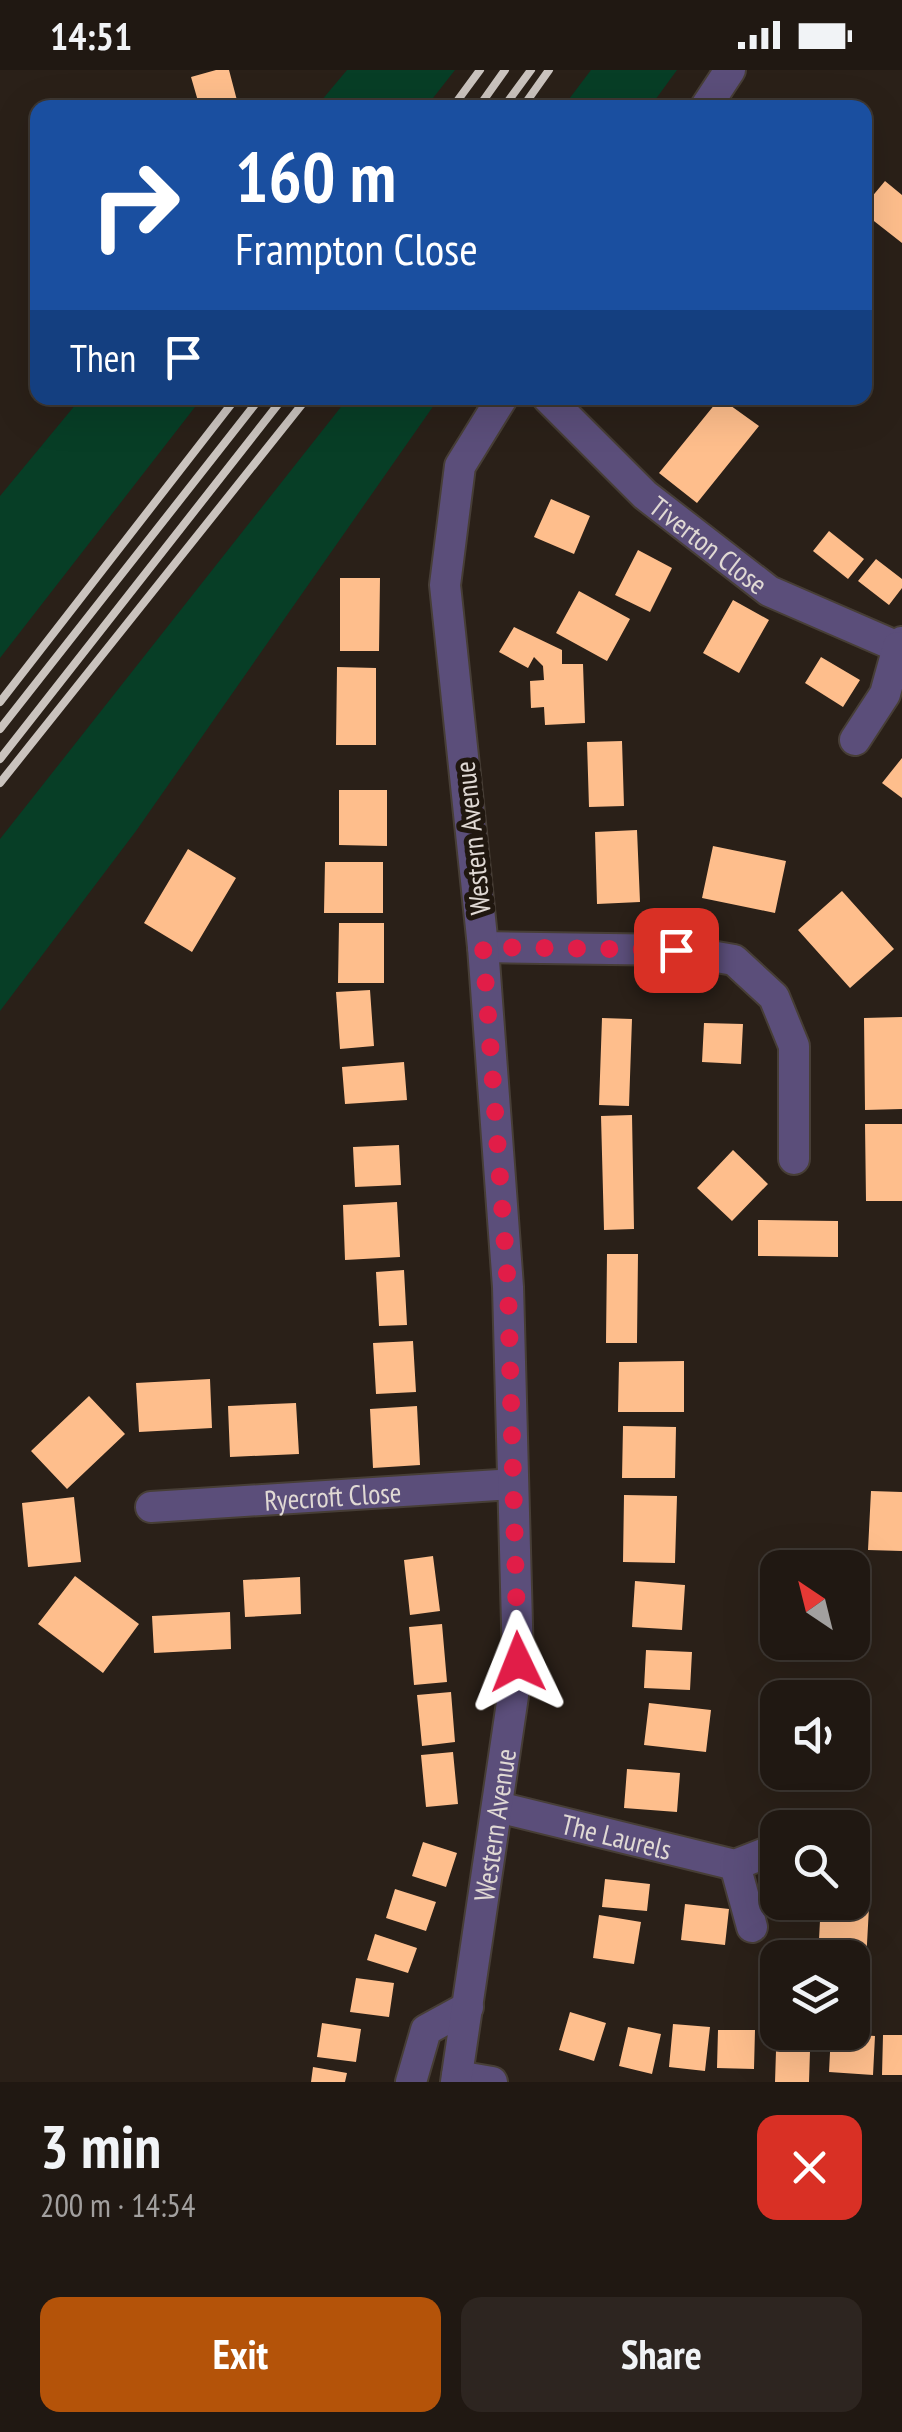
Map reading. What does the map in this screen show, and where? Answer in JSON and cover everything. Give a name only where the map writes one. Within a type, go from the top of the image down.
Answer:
[{"type":"street","points":[[709,100],[730,70]]},
{"type":"street","name":"Western Avenue","points":[[456,2079],[518,1662],[508,1287],[483,947],[444,585],[460,466],[498,405]]},
{"type":"street","name":"Tiverton Close","points":[[555,405],[644,495],[769,591],[900,644],[884,694],[854,740]]},
{"type":"street","points":[[483,947],[676,950],[734,960],[774,997],[794,1046],[780,1103],[794,1159]]},
{"type":"street","name":"Ryecroft Close","points":[[150,1507],[514,1484]]},
{"type":"street","name":"The Laurels","points":[[498,1807],[736,1865]]},
{"type":"street","points":[[752,1926],[736,1865],[760,1855]]},
{"type":"street","points":[[410,2082],[426,2030],[468,2007]]},
{"type":"street","points":[[456,2079],[492,2082]]},
{"type":"green space","points":[[347,70],[455,70],[431,100],[322,100]]},
{"type":"green space","points":[[591,70],[677,70],[655,100],[568,100]]},
{"type":"green space","points":[[75,405],[197,405],[0,658],[0,496]]},
{"type":"green space","points":[[342,405],[434,405],[136,831],[0,1011],[0,839]]},
{"type":"building","points":[[229,70],[237,100],[198,100],[191,77]]},
{"type":"building","points":[[885,181],[902,195],[902,243],[872,219],[872,197]]},
{"type":"building","points":[[714,405],[730,405],[759,426],[697,503],[659,473]]},
{"type":"building","points":[[551,499],[590,516],[574,554],[534,537]]},
{"type":"building","points":[[829,531],[864,559],[848,579],[813,551]]},
{"type":"building","points":[[638,550],[672,568],[650,612],[615,595]]},
{"type":"building","points":[[876,559],[902,579],[902,588],[889,605],[858,581]]},
{"type":"building","points":[[340,578],[380,578],[379,651],[340,651]]},
{"type":"building","points":[[579,591],[630,619],[607,661],[556,633]]},
{"type":"building","points":[[733,600],[769,620],[739,673],[703,653]]},
{"type":"building","points":[[514,627],[562,650],[562,664],[583,664],[585,723],[545,725],[544,707],[531,708],[530,681],[544,680],[543,666],[534,657],[528,668],[499,652]]},
{"type":"building","points":[[821,657],[860,680],[843,707],[805,683]]},
{"type":"building","points":[[337,667],[376,668],[376,745],[336,745]]},
{"type":"building","points":[[622,741],[624,806],[589,807],[587,742]]},
{"type":"building","points":[[902,758],[902,798],[882,783]]},
{"type":"building","points":[[339,790],[387,790],[387,846],[339,845]]},
{"type":"building","points":[[637,830],[640,902],[597,904],[595,832]]},
{"type":"building","points":[[713,846],[786,861],[775,913],[702,898]]},
{"type":"building","points":[[188,849],[236,878],[192,952],[144,923]]},
{"type":"building","points":[[325,862],[383,862],[383,913],[324,913]]},
{"type":"building","points":[[842,891],[894,949],[850,988],[798,930]]},
{"type":"building","points":[[339,923],[384,923],[384,983],[338,983]]},
{"type":"building","points":[[370,990],[374,1046],[340,1049],[336,992]]},
{"type":"building","points":[[902,1017],[902,1109],[865,1110],[864,1018]]},
{"type":"building","points":[[602,1018],[632,1019],[629,1106],[599,1105]]},
{"type":"building","points":[[704,1023],[743,1024],[741,1064],[702,1062]]},
{"type":"building","points":[[404,1062],[407,1100],[345,1104],[342,1067]]},
{"type":"building","points":[[632,1115],[634,1229],[604,1230],[601,1116]]},
{"type":"building","points":[[865,1124],[902,1124],[902,1201],[866,1201]]},
{"type":"building","points":[[399,1145],[401,1185],[355,1187],[353,1147]]},
{"type":"building","points":[[733,1150],[768,1184],[732,1221],[697,1188]]},
{"type":"building","points":[[397,1202],[400,1257],[345,1260],[343,1205]]},
{"type":"building","points":[[758,1220],[838,1221],[838,1257],[758,1256]]},
{"type":"building","points":[[607,1254],[638,1254],[637,1343],[606,1343]]},
{"type":"building","points":[[404,1270],[407,1325],[379,1326],[376,1272]]},
{"type":"building","points":[[413,1341],[416,1392],[376,1394],[373,1343]]},
{"type":"building","points":[[684,1361],[684,1412],[618,1412],[619,1362]]},
{"type":"building","points":[[210,1379],[212,1428],[139,1432],[136,1383]]},
{"type":"building","points":[[89,1396],[125,1434],[67,1489],[31,1451]]},
{"type":"building","points":[[296,1403],[299,1454],[230,1457],[228,1406]]},
{"type":"building","points":[[417,1406],[420,1465],[373,1468],[370,1409]]},
{"type":"building","points":[[623,1426],[676,1427],[675,1478],[622,1478]]},
{"type":"building","points":[[871,1491],[902,1492],[902,1551],[868,1550]]},
{"type":"building","points":[[624,1495],[677,1496],[675,1563],[623,1562]]},
{"type":"building","points":[[74,1497],[81,1562],[28,1567],[22,1503]]},
{"type":"building","points":[[433,1556],[440,1611],[410,1615],[404,1560]]},
{"type":"building","points":[[75,1576],[139,1624],[103,1673],[38,1624]]},
{"type":"building","points":[[300,1577],[301,1614],[245,1617],[243,1580]]},
{"type":"building","points":[[635,1581],[685,1585],[682,1630],[632,1627]]},
{"type":"building","points":[[230,1612],[231,1649],[154,1653],[152,1616]]},
{"type":"building","points":[[442,1624],[447,1682],[414,1685],[409,1627]]},
{"type":"building","points":[[646,1650],[692,1652],[690,1690],[644,1688]]},
{"type":"building","points":[[451,1692],[455,1742],[422,1746],[417,1695]]},
{"type":"building","points":[[649,1703],[711,1710],[706,1752],[644,1745]]},
{"type":"building","points":[[453,1752],[458,1804],[426,1807],[421,1755]]},
{"type":"building","points":[[627,1769],[680,1773],[677,1812],[624,1808]]},
{"type":"building","points":[[423,1842],[457,1853],[446,1887],[412,1876]]},
{"type":"building","points":[[605,1879],[650,1884],[647,1911],[602,1907]]},
{"type":"building","points":[[395,1889],[436,1902],[426,1931],[386,1918]]},
{"type":"building","points":[[685,1904],[729,1909],[725,1945],[681,1940]]},
{"type":"building","points":[[599,1915],[641,1922],[634,1964],[593,1958]]},
{"type":"building","points":[[820,1920],[868,1920],[867,1940],[819,1940]]},
{"type":"building","points":[[375,1934],[417,1948],[408,1973],[367,1960]]},
{"type":"building","points":[[356,1978],[394,1983],[389,2017],[350,2012]]},
{"type":"building","points":[[570,2012],[606,2023],[594,2061],[559,2050]]},
{"type":"building","points":[[322,2023],[361,2029],[356,2062],[317,2057]]},
{"type":"building","points":[[673,2024],[710,2027],[705,2071],[669,2067]]},
{"type":"building","points":[[628,2027],[661,2034],[652,2074],[619,2066]]},
{"type":"building","points":[[718,2030],[755,2030],[754,2069],[717,2068]]},
{"type":"building","points":[[883,2035],[902,2035],[902,2075],[882,2075]]},
{"type":"building","points":[[870,2036],[875,2036],[873,2075],[829,2072],[830,2050],[870,2050]]},
{"type":"building","points":[[776,2051],[810,2051],[809,2082],[775,2082]]},
{"type":"building","points":[[313,2067],[347,2073],[345,2082],[311,2082]]},
{"type":"railway","points":[[458,100],[480,70]]},
{"type":"railway","points":[[484,100],[505,70]]},
{"type":"railway","points":[[509,100],[531,70]]},
{"type":"railway","points":[[528,100],[549,70]]},
{"type":"railway","points":[[0,702],[231,405]]},
{"type":"railway","points":[[0,729],[255,405]]},
{"type":"railway","points":[[0,759],[278,405]]},
{"type":"railway","points":[[0,783],[301,405]]},
{"type":"route","points":[[518,1662],[508,1287],[483,947],[676,950]]}]
